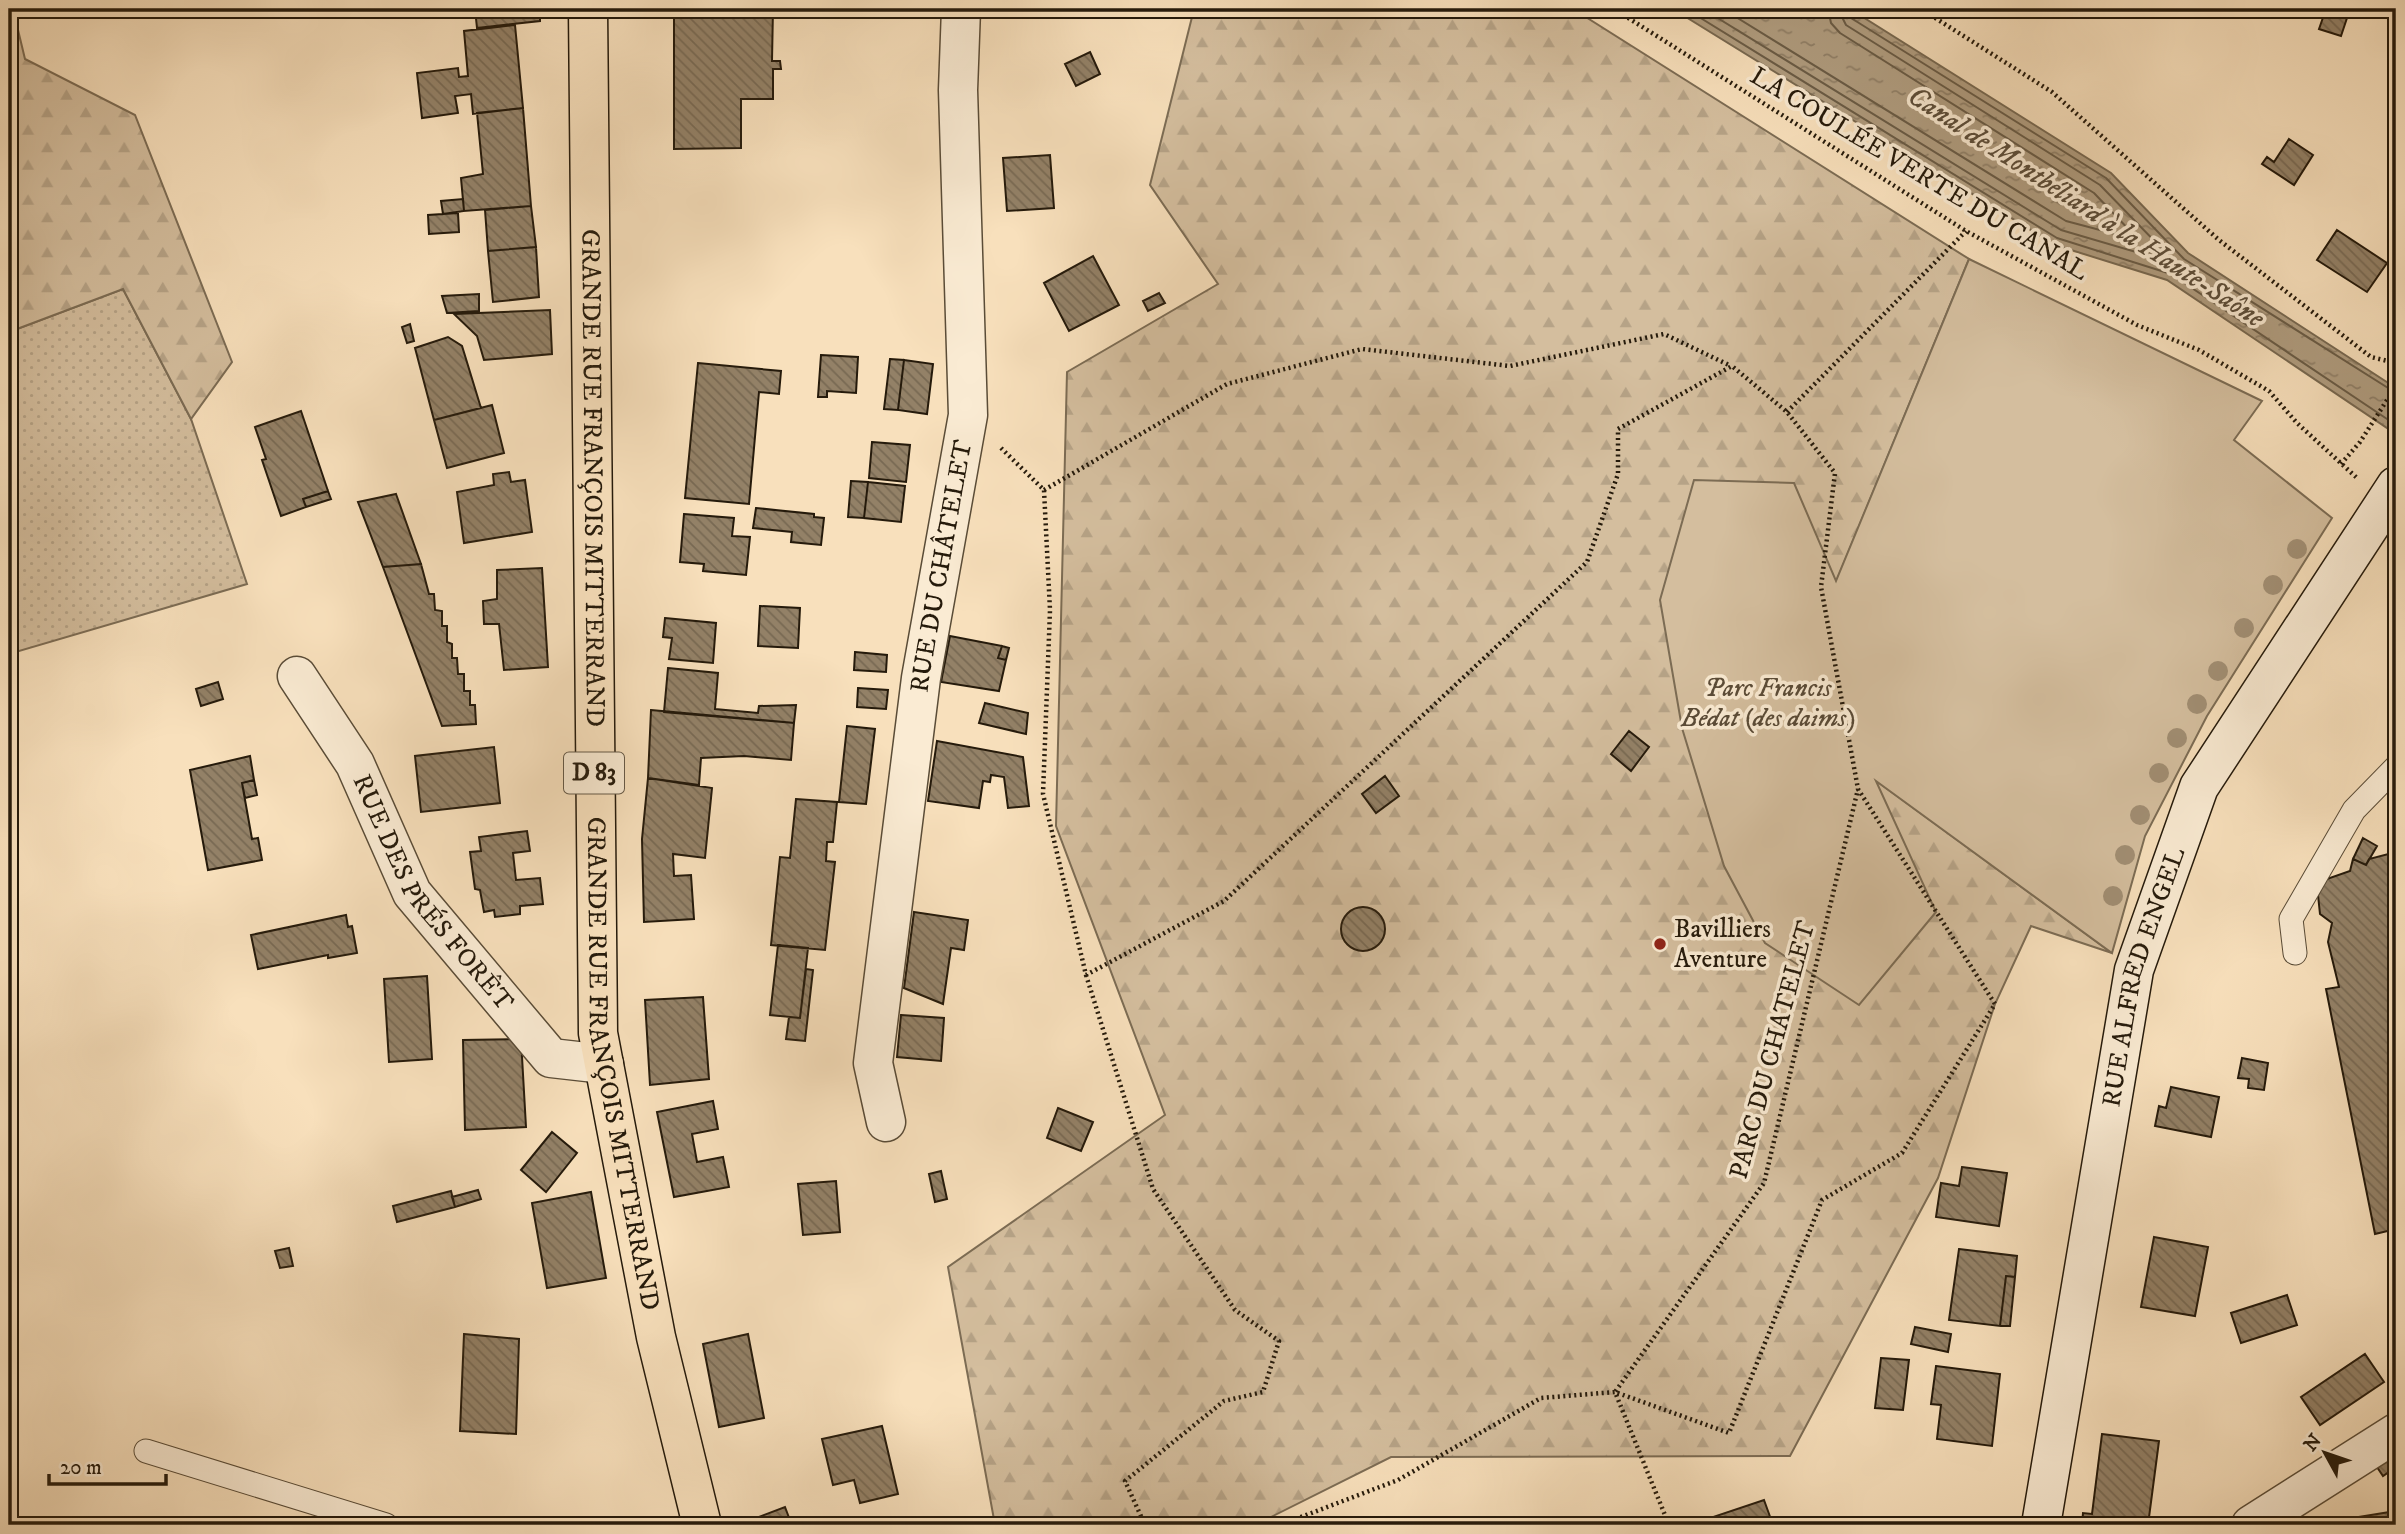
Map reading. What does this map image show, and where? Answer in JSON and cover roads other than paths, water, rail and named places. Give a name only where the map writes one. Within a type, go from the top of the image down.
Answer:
[{"type":"main road","name":"GRANDE RUE FRANÇOIS MITTERRAND","points":[[588,9],[598,1033],[656,1336],[702,1525]]},
{"type":"street","name":"RUE DU CHÂTELET","points":[[886,1122],[873,1063],[921,678],[968,415],[958,90],[961,9]]},
{"type":"street","name":"RUE ALFRED ENGEL","points":[[2041,1525],[2134,970],[2199,787],[2396,486]]},
{"type":"street","name":"RUE DES PRÉS FORÊT","points":[[297,676],[355,764],[412,893],[551,1058],[604,1064]]},
{"type":"street","points":[[2251,1525],[2396,1433]]},
{"type":"lane","points":[[2295,953],[2291,919],[2354,810],[2396,767]]},
{"type":"lane","points":[[146,1451],[386,1525]]},
{"type":"water","name":"Canal de Montbéliard à la Haute-Saône","points":[[1673,9],[1850,9],[2111,173],[2188,253],[2396,388],[2396,434],[2167,280],[2055,245]]},
{"type":"place","name":"Bavilliers Aventure","points":[[1660,944]]},
{"type":"park label","name":"Parc Francis Bédat (des daims)","points":[[1768,703]]}]
